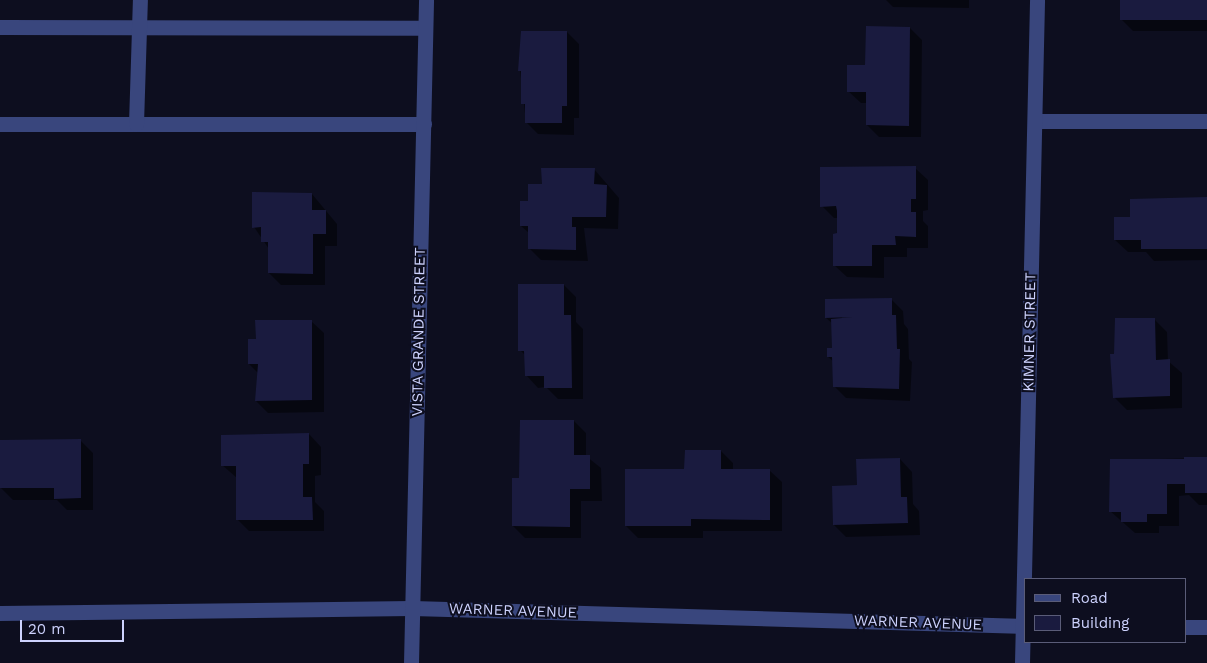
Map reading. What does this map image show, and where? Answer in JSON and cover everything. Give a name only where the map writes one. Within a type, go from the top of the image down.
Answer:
[{"type":"street","points":[[136,124],[140,0]]},
{"type":"street","name":"VISTA GRANDE STREET","points":[[412,663],[426,0]]},
{"type":"street","name":"KIMNER STREET","points":[[1025,578],[1036,121],[1036,0]]},
{"type":"street","points":[[0,27],[426,28]]},
{"type":"street","points":[[1036,121],[1207,122]]},
{"type":"street","points":[[0,124],[424,124]]},
{"type":"street","name":"WARNER AVENUE","points":[[0,613],[412,608],[1024,626]]},
{"type":"street","name":"KIMNER STREET","points":[[1022,663],[1024,626]]},
{"type":"street","points":[[1187,626],[1207,627]]},
{"type":"building","points":[[1120,0],[1207,0],[1207,20],[1120,20]]},
{"type":"building","points":[[866,26],[910,27],[909,126],[866,125],[866,92],[847,92],[847,65],[865,65]]},
{"type":"building","points":[[521,31],[567,31],[567,106],[562,106],[562,123],[525,123],[525,104],[521,104],[521,71],[518,71]]},
{"type":"building","points":[[916,166],[916,199],[911,199],[911,212],[916,212],[916,237],[895,236],[896,245],[872,245],[872,266],[833,266],[833,234],[837,233],[837,211],[836,206],[820,207],[820,167]]},
{"type":"building","points":[[541,168],[595,168],[594,184],[607,185],[606,217],[572,217],[572,227],[576,227],[576,250],[528,249],[528,226],[520,226],[520,201],[528,201],[528,184],[542,184]]},
{"type":"building","points":[[252,192],[312,193],[312,210],[326,210],[326,234],[313,234],[313,274],[268,273],[268,242],[261,242],[261,227],[252,228]]},
{"type":"building","points":[[1207,197],[1207,249],[1141,249],[1141,240],[1114,240],[1114,217],[1130,217],[1130,199]]},
{"type":"building","points":[[518,284],[564,284],[564,315],[571,315],[572,388],[544,388],[544,376],[525,376],[524,351],[518,351]]},
{"type":"building","points":[[892,298],[892,315],[896,315],[897,349],[900,349],[899,389],[833,387],[832,357],[827,357],[827,348],[832,348],[831,319],[853,317],[825,318],[825,299]]},
{"type":"building","points":[[1115,318],[1155,318],[1156,360],[1170,359],[1170,396],[1113,398],[1110,354],[1114,354]]},
{"type":"building","points":[[255,320],[312,320],[312,400],[255,401],[258,364],[248,364],[248,339],[256,339]]},
{"type":"building","points":[[520,420],[574,420],[574,455],[590,455],[590,489],[570,489],[570,527],[512,526],[512,478],[519,478]]},
{"type":"building","points":[[309,433],[309,464],[303,464],[303,497],[312,497],[313,520],[236,520],[236,466],[221,466],[221,435]]},
{"type":"building","points":[[81,439],[81,498],[54,499],[54,488],[0,488],[0,440]]},
{"type":"building","points":[[685,450],[721,450],[721,469],[770,469],[770,520],[691,519],[691,526],[625,526],[625,469],[684,469]]},
{"type":"building","points":[[1184,457],[1207,457],[1207,493],[1185,493],[1185,484],[1167,484],[1167,514],[1147,514],[1147,522],[1121,522],[1121,512],[1109,512],[1110,459],[1184,459]]},
{"type":"building","points":[[900,458],[901,497],[907,497],[908,523],[833,525],[832,486],[857,485],[856,459]]}]
